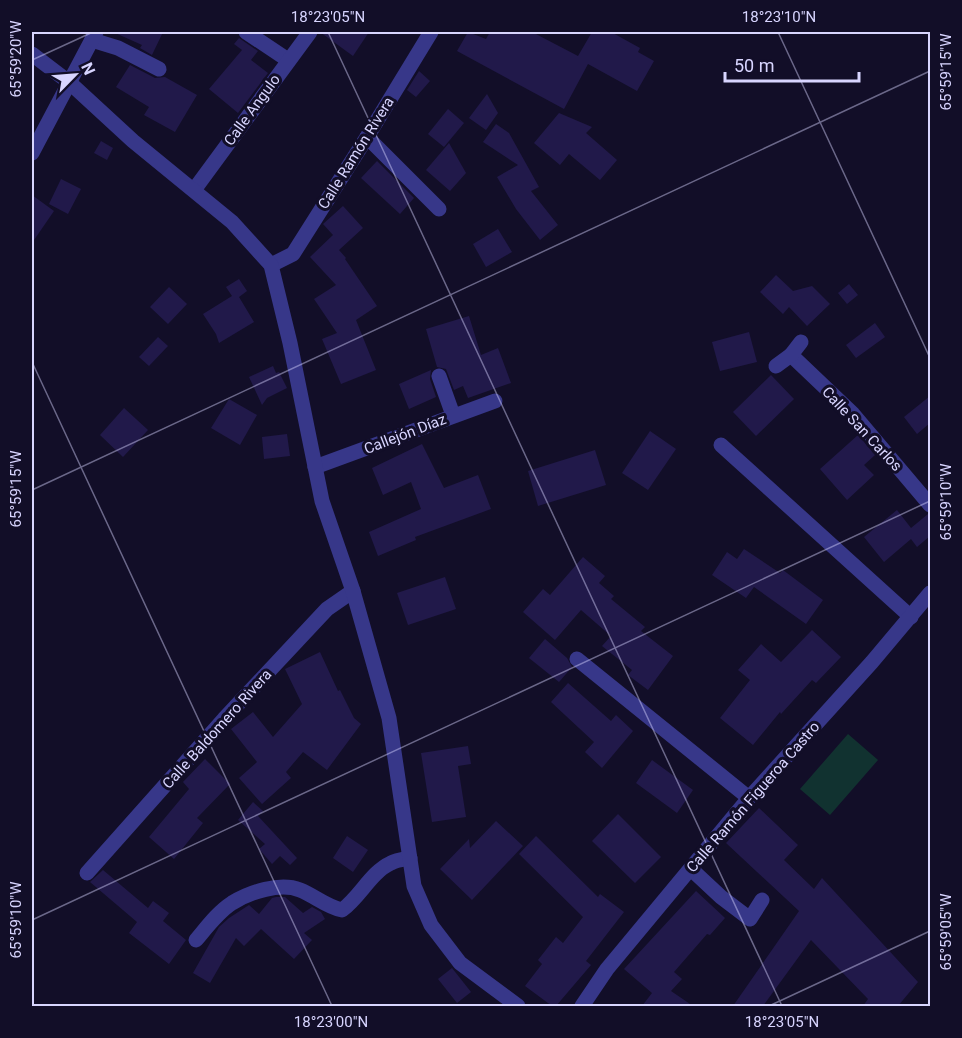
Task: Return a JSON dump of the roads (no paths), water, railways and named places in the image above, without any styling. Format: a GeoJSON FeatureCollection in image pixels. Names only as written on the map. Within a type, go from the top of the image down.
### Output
{"type":"FeatureCollection","features":[{"type":"Feature","properties":{"kind":"street"},"geometry":{"type":"LineString","coordinates":[[246,32],[288,60]]}},
{"type":"Feature","properties":{"kind":"street","name":"Calle Angulo"},"geometry":{"type":"LineString","coordinates":[[194,190],[310,32]]}},
{"type":"Feature","properties":{"kind":"street","name":"Calle Ramón Rivera"},"geometry":{"type":"LineString","coordinates":[[271,265],[293,254],[431,32]]}},
{"type":"Feature","properties":{"kind":"street"},"geometry":{"type":"LineString","coordinates":[[32,153],[94,36],[159,69]]}},
{"type":"Feature","properties":{"kind":"street"},"geometry":{"type":"LineString","coordinates":[[32,54],[70,83],[134,141],[232,222],[271,265],[290,343],[322,501],[353,591],[389,718],[414,886],[431,925],[460,963],[518,1006]]}},
{"type":"Feature","properties":{"kind":"street"},"geometry":{"type":"LineString","coordinates":[[367,137],[440,210]]}},
{"type":"Feature","properties":{"kind":"street"},"geometry":{"type":"LineString","coordinates":[[776,366],[791,355],[801,342]]}},
{"type":"Feature","properties":{"kind":"street","name":"Calle San Carlos"},"geometry":{"type":"LineString","coordinates":[[791,355],[853,414],[930,505]]}},
{"type":"Feature","properties":{"kind":"street"},"geometry":{"type":"LineString","coordinates":[[440,376],[453,415]]}},
{"type":"Feature","properties":{"kind":"street","name":"Callejón Díaz"},"geometry":{"type":"LineString","coordinates":[[315,467],[495,401]]}},
{"type":"Feature","properties":{"kind":"street"},"geometry":{"type":"LineString","coordinates":[[721,445],[911,617]]}},
{"type":"Feature","properties":{"kind":"street","name":"Calle Baldomero Rivera"},"geometry":{"type":"LineString","coordinates":[[87,873],[224,719],[327,609],[353,591]]}},
{"type":"Feature","properties":{"kind":"street","name":"Calle Ramón Figueroa Castro"},"geometry":{"type":"LineString","coordinates":[[582,1006],[608,969],[748,798],[930,593]]}},
{"type":"Feature","properties":{"kind":"street"},"geometry":{"type":"LineString","coordinates":[[577,658],[748,798]]}},
{"type":"Feature","properties":{"kind":"street"},"geometry":{"type":"LineString","coordinates":[[196,940],[214,918],[232,902],[277,887],[298,889],[319,899],[331,908],[342,910],[354,902],[379,871],[391,862],[410,858]]}},
{"type":"Feature","properties":{"kind":"street"},"geometry":{"type":"LineString","coordinates":[[691,869],[721,897],[750,919],[762,900]]}}]}
